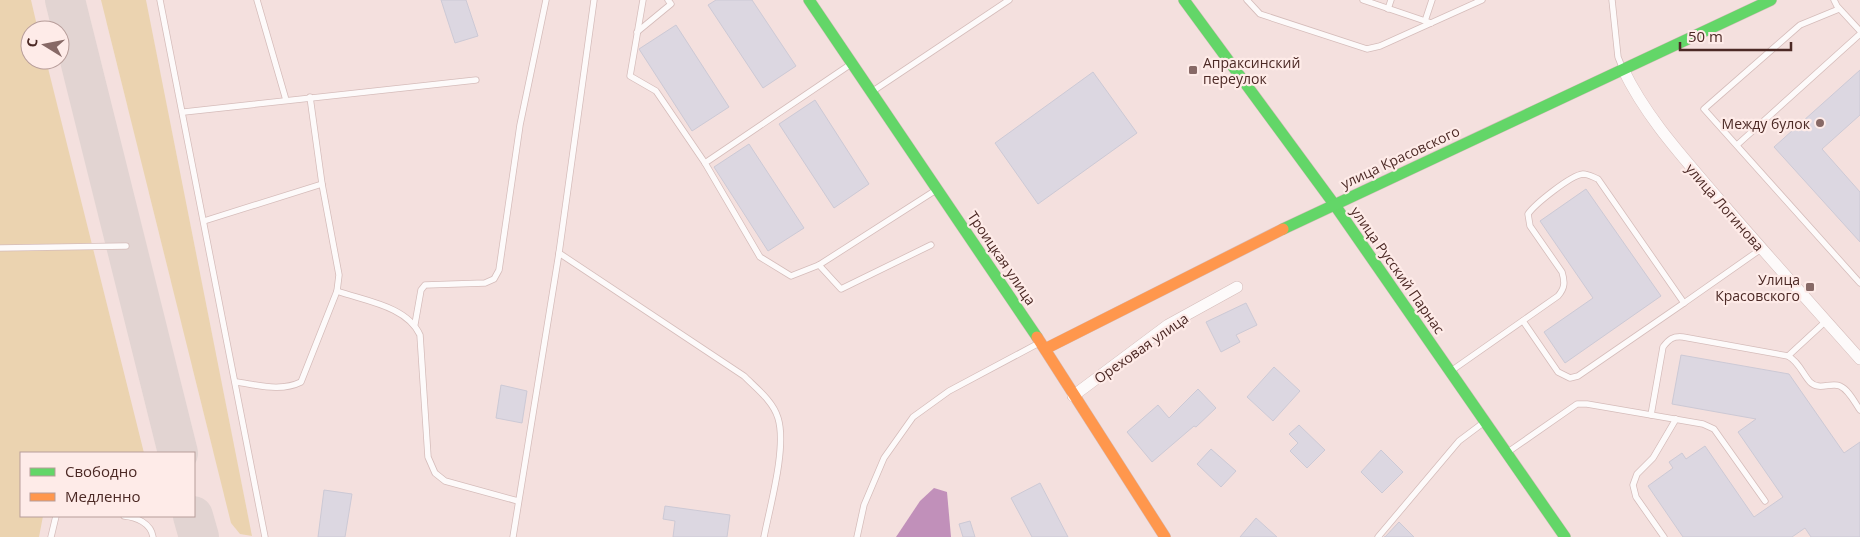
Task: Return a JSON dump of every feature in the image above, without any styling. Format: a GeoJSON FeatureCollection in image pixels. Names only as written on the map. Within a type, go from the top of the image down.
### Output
{"type":"FeatureCollection","features":[{"type":"Feature","properties":{"kind":"street","name":"Троицкая улица"},"geometry":{"type":"LineString","coordinates":[[809,0],[1043,345],[1073,396],[1165,537]]}},
{"type":"Feature","properties":{"kind":"street","name":"улица Русский Парнас"},"geometry":{"type":"LineString","coordinates":[[1184,0],[1334,204],[1565,537]]}},
{"type":"Feature","properties":{"kind":"street","name":"улица Красовского"},"geometry":{"type":"LineString","coordinates":[[1043,345],[1334,204],[1771,0]]}},
{"type":"Feature","properties":{"kind":"street","name":"улица Логинова"},"geometry":{"type":"LineString","coordinates":[[1623,69],[1634,92],[1667,139],[1761,249],[1860,359]]}},
{"type":"Feature","properties":{"kind":"street","name":"Ореховая улица"},"geometry":{"type":"LineString","coordinates":[[1073,396],[1168,325],[1237,287]]}},
{"type":"Feature","properties":{"kind":"lane"},"geometry":{"type":"LineString","coordinates":[[160,0],[184,112],[266,537]]}},
{"type":"Feature","properties":{"kind":"lane"},"geometry":{"type":"LineString","coordinates":[[257,0],[286,100]]}},
{"type":"Feature","properties":{"kind":"lane"},"geometry":{"type":"LineString","coordinates":[[415,324],[421,290],[426,285],[485,283],[494,279],[500,270],[520,125],[546,0]]}},
{"type":"Feature","properties":{"kind":"lane"},"geometry":{"type":"LineString","coordinates":[[513,537],[559,253],[594,0]]}},
{"type":"Feature","properties":{"kind":"lane"},"geometry":{"type":"LineString","coordinates":[[643,0],[630,76],[656,91],[705,163],[760,258],[791,276],[819,265],[938,189]]}},
{"type":"Feature","properties":{"kind":"lane"},"geometry":{"type":"LineString","coordinates":[[638,32],[671,4],[668,0]]}},
{"type":"Feature","properties":{"kind":"lane"},"geometry":{"type":"LineString","coordinates":[[871,92],[1009,0]]}},
{"type":"Feature","properties":{"kind":"lane"},"geometry":{"type":"LineString","coordinates":[[1246,0],[1260,14],[1362,49],[1375,48],[1428,22],[1482,0]]}},
{"type":"Feature","properties":{"kind":"lane"},"geometry":{"type":"LineString","coordinates":[[1363,0],[1428,22]]}},
{"type":"Feature","properties":{"kind":"lane"},"geometry":{"type":"LineString","coordinates":[[1388,9],[1391,0]]}},
{"type":"Feature","properties":{"kind":"lane"},"geometry":{"type":"LineString","coordinates":[[1428,22],[1432,0]]}},
{"type":"Feature","properties":{"kind":"lane"},"geometry":{"type":"LineString","coordinates":[[1612,0],[1618,57],[1623,69]]}},
{"type":"Feature","properties":{"kind":"lane"},"geometry":{"type":"LineString","coordinates":[[1737,145],[1860,32],[1834,0]]}},
{"type":"Feature","properties":{"kind":"lane"},"geometry":{"type":"LineString","coordinates":[[1840,9],[1800,25],[1704,109],[1860,283]]}},
{"type":"Feature","properties":{"kind":"lane"},"geometry":{"type":"LineString","coordinates":[[705,163],[852,64]]}},
{"type":"Feature","properties":{"kind":"lane"},"geometry":{"type":"LineString","coordinates":[[184,112],[476,80]]}},
{"type":"Feature","properties":{"kind":"lane"},"geometry":{"type":"LineString","coordinates":[[236,382],[280,388],[291,387],[301,382],[336,291],[339,275],[322,184],[310,97]]}},
{"type":"Feature","properties":{"kind":"lane"},"geometry":{"type":"LineString","coordinates":[[1450,372],[1558,296],[1564,285],[1562,272],[1530,226],[1528,214],[1534,206],[1576,176],[1582,174],[1598,179],[1684,303]]}},
{"type":"Feature","properties":{"kind":"lane"},"geometry":{"type":"LineString","coordinates":[[204,221],[322,184]]}},
{"type":"Feature","properties":{"kind":"lane"},"geometry":{"type":"LineString","coordinates":[[819,265],[841,289],[931,245]]}},
{"type":"Feature","properties":{"kind":"lane"},"geometry":{"type":"LineString","coordinates":[[0,248],[126,246]]}},
{"type":"Feature","properties":{"kind":"lane"},"geometry":{"type":"LineString","coordinates":[[1523,321],[1558,372],[1570,378],[1578,376],[1761,249]]}},
{"type":"Feature","properties":{"kind":"lane"},"geometry":{"type":"LineString","coordinates":[[559,253],[744,376],[762,393],[778,416],[782,439],[764,537]]}},
{"type":"Feature","properties":{"kind":"lane"},"geometry":{"type":"LineString","coordinates":[[336,291],[405,315],[415,324],[420,335],[428,457],[435,473],[445,481],[518,502]]}},
{"type":"Feature","properties":{"kind":"lane"},"geometry":{"type":"LineString","coordinates":[[1788,356],[1826,321]]}},
{"type":"Feature","properties":{"kind":"lane"},"geometry":{"type":"LineString","coordinates":[[1651,415],[1663,347],[1670,339],[1683,338],[1788,356],[1797,363],[1811,383],[1823,386],[1837,385],[1846,389],[1860,410]]}},
{"type":"Feature","properties":{"kind":"lane"},"geometry":{"type":"LineString","coordinates":[[857,537],[864,505],[884,458],[913,417],[949,391],[1043,345]]}},
{"type":"Feature","properties":{"kind":"lane"},"geometry":{"type":"LineString","coordinates":[[1506,453],[1577,404],[1676,419],[1702,424],[1717,433],[1765,501]]}},
{"type":"Feature","properties":{"kind":"lane"},"geometry":{"type":"LineString","coordinates":[[1664,537],[1636,497],[1633,485],[1637,474],[1653,458],[1676,419]]}},
{"type":"Feature","properties":{"kind":"lane"},"geometry":{"type":"LineString","coordinates":[[1378,537],[1459,442],[1484,422]]}},
{"type":"Feature","properties":{"kind":"lane"},"geometry":{"type":"LineString","coordinates":[[51,537],[56,517]]}},
{"type":"Feature","properties":{"kind":"lane"},"geometry":{"type":"LineString","coordinates":[[134,517],[152,531],[153,537]]}},
{"type":"Feature","properties":{"kind":"shaded area"},"geometry":{"type":"Polygon","coordinates":[[[0,0],[31,0],[36,20],[20,20],[20,70],[48,70],[144,452],[20,452],[20,517],[43,517],[39,537],[0,537],[0,0]]]}},
{"type":"Feature","properties":{"kind":"shaded area"},"geometry":{"type":"Polygon","coordinates":[[[101,0],[146,0],[252,536],[240,534],[231,523],[101,0]]]}},
{"type":"Feature","properties":{"kind":"shaded area"},"geometry":{"type":"Polygon","coordinates":[[[934,488],[947,492],[951,537],[896,537],[920,501],[934,488]]]}},
{"type":"Feature","properties":{"kind":"building"},"geometry":{"type":"Polygon","coordinates":[[[441,0],[466,0],[478,36],[455,43],[441,0]]]}},
{"type":"Feature","properties":{"kind":"building"},"geometry":{"type":"Polygon","coordinates":[[[716,0],[752,0],[796,66],[763,88],[708,5],[716,0]]]}},
{"type":"Feature","properties":{"kind":"building"},"geometry":{"type":"Polygon","coordinates":[[[676,25],[729,107],[692,131],[639,49],[676,25]]]}},
{"type":"Feature","properties":{"kind":"building"},"geometry":{"type":"Polygon","coordinates":[[[1860,70],[1860,115],[1822,149],[1860,192],[1860,242],[1774,147],[1860,70]]]}},
{"type":"Feature","properties":{"kind":"building"},"geometry":{"type":"Polygon","coordinates":[[[1093,72],[1137,133],[1038,204],[995,143],[1093,72]]]}},
{"type":"Feature","properties":{"kind":"building"},"geometry":{"type":"Polygon","coordinates":[[[815,100],[869,184],[834,208],[779,124],[815,100]]]}},
{"type":"Feature","properties":{"kind":"building"},"geometry":{"type":"Polygon","coordinates":[[[749,144],[804,228],[768,251],[714,167],[749,144]]]}},
{"type":"Feature","properties":{"kind":"building"},"geometry":{"type":"Polygon","coordinates":[[[1586,189],[1661,296],[1565,363],[1544,332],[1593,298],[1540,221],[1586,189]]]}},
{"type":"Feature","properties":{"kind":"building"},"geometry":{"type":"Polygon","coordinates":[[[1246,303],[1257,325],[1236,335],[1240,342],[1221,352],[1206,322],[1246,303]]]}},
{"type":"Feature","properties":{"kind":"building"},"geometry":{"type":"Polygon","coordinates":[[[1681,355],[1789,374],[1844,453],[1860,442],[1860,537],[1811,537],[1805,528],[1792,537],[1683,537],[1648,486],[1673,468],[1669,462],[1682,453],[1686,459],[1705,446],[1754,517],[1783,497],[1738,432],[1756,419],[1672,404],[1681,355]]]}},
{"type":"Feature","properties":{"kind":"building"},"geometry":{"type":"Polygon","coordinates":[[[1274,367],[1300,391],[1273,421],[1247,397],[1274,367]]]}},
{"type":"Feature","properties":{"kind":"building"},"geometry":{"type":"Polygon","coordinates":[[[501,385],[527,391],[522,423],[496,418],[501,385]]]}},
{"type":"Feature","properties":{"kind":"building"},"geometry":{"type":"Polygon","coordinates":[[[1198,389],[1216,408],[1196,427],[1194,426],[1152,462],[1127,432],[1158,405],[1169,418],[1198,389]]]}},
{"type":"Feature","properties":{"kind":"building"},"geometry":{"type":"Polygon","coordinates":[[[1299,425],[1325,450],[1307,468],[1290,451],[1298,443],[1289,434],[1299,425]]]}},
{"type":"Feature","properties":{"kind":"building"},"geometry":{"type":"Polygon","coordinates":[[[1211,449],[1236,471],[1221,487],[1197,464],[1211,449]]]}},
{"type":"Feature","properties":{"kind":"building"},"geometry":{"type":"Polygon","coordinates":[[[1381,450],[1403,472],[1382,493],[1361,472],[1381,450]]]}},
{"type":"Feature","properties":{"kind":"building"},"geometry":{"type":"Polygon","coordinates":[[[1040,483],[1068,537],[1032,537],[1011,498],[1040,483]]]}},
{"type":"Feature","properties":{"kind":"building"},"geometry":{"type":"Polygon","coordinates":[[[324,490],[352,494],[345,537],[318,537],[324,490]]]}},
{"type":"Feature","properties":{"kind":"building"},"geometry":{"type":"Polygon","coordinates":[[[665,506],[730,515],[727,537],[673,537],[675,521],[663,519],[665,506]]]}},
{"type":"Feature","properties":{"kind":"building"},"geometry":{"type":"Polygon","coordinates":[[[1256,518],[1277,537],[1240,537],[1256,518]]]}},
{"type":"Feature","properties":{"kind":"building"},"geometry":{"type":"Polygon","coordinates":[[[970,521],[975,537],[963,537],[959,524],[970,521]]]}},
{"type":"Feature","properties":{"kind":"building"},"geometry":{"type":"Polygon","coordinates":[[[1399,522],[1414,537],[1385,537],[1399,522]]]}},
{"type":"Feature","properties":{"kind":"taxiway"},"geometry":{"type":"LineString","coordinates":[[65,0],[178,452]]}},
{"type":"Feature","properties":{"kind":"taxiway"},"geometry":{"type":"LineString","coordinates":[[193,517],[199,537]]}},
{"type":"Feature","properties":{"kind":"traffic: fast"},"geometry":{"type":"LineString","coordinates":[[809,0],[1037,337]]}},
{"type":"Feature","properties":{"kind":"traffic: fast"},"geometry":{"type":"LineString","coordinates":[[1184,0],[1334,204],[1565,537]]}},
{"type":"Feature","properties":{"kind":"traffic: fast"},"geometry":{"type":"LineString","coordinates":[[1283,229],[1771,0]]}},
{"type":"Feature","properties":{"kind":"traffic: slow"},"geometry":{"type":"LineString","coordinates":[[1045,349],[1283,229]]}},
{"type":"Feature","properties":{"kind":"traffic: slow"},"geometry":{"type":"LineString","coordinates":[[1037,337],[1165,537]]}},
{"type":"Feature","properties":{"kind":"place","name":"Апраксинский переулок"},"geometry":{"type":"Point","coordinates":[1193,70]}},
{"type":"Feature","properties":{"kind":"place","name":"Между булок"},"geometry":{"type":"Point","coordinates":[1820,123]}},
{"type":"Feature","properties":{"kind":"place","name":"Улица Красовского"},"geometry":{"type":"Point","coordinates":[1810,287]}}]}
